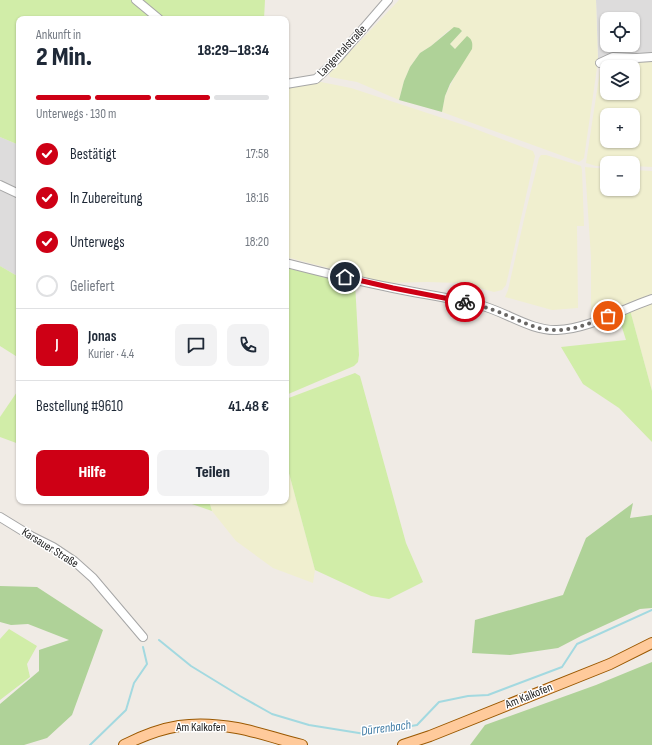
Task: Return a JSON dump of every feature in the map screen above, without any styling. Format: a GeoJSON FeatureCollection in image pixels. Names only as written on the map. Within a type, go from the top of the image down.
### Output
{"type":"FeatureCollection","features":[{"type":"Feature","properties":{"kind":"main road","name":"Am Kalkofen"},"geometry":{"type":"LineString","coordinates":[[403,745],[435,734],[610,664],[652,643]]}},
{"type":"Feature","properties":{"kind":"main road","name":"Am Kalkofen"},"geometry":{"type":"LineString","coordinates":[[124,745],[150,733],[169,727],[190,725],[237,728],[302,745]]}},
{"type":"Feature","properties":{"kind":"street"},"geometry":{"type":"LineString","coordinates":[[136,0],[155,16]]}},
{"type":"Feature","properties":{"kind":"street","name":"Langentalstraße"},"geometry":{"type":"LineString","coordinates":[[289,84],[316,79],[337,59],[388,0]]}},
{"type":"Feature","properties":{"kind":"street"},"geometry":{"type":"LineString","coordinates":[[606,60],[613,57],[652,57]]}},
{"type":"Feature","properties":{"kind":"street"},"geometry":{"type":"LineString","coordinates":[[0,185],[16,193]]}},
{"type":"Feature","properties":{"kind":"street"},"geometry":{"type":"LineString","coordinates":[[289,264],[393,288],[481,305],[546,330],[573,328],[593,322],[652,299]]}},
{"type":"Feature","properties":{"kind":"street","name":"Karsauer Straße"},"geometry":{"type":"LineString","coordinates":[[0,517],[53,547],[74,561],[93,578],[143,637]]}},
{"type":"Feature","properties":{"kind":"shaded area"},"geometry":{"type":"Polygon","coordinates":[[[596,0],[652,0],[652,58],[598,61],[596,0]]]}},
{"type":"Feature","properties":{"kind":"shaded area"},"geometry":{"type":"Polygon","coordinates":[[[0,137],[16,144],[16,275],[0,266],[0,137]]]}},
{"type":"Feature","properties":{"kind":"green space"},"geometry":{"type":"Polygon","coordinates":[[[0,0],[132,0],[153,16],[16,16],[16,144],[0,137],[0,0]]]}},
{"type":"Feature","properties":{"kind":"green space"},"geometry":{"type":"Polygon","coordinates":[[[139,0],[265,0],[264,16],[159,16],[139,0]]]}},
{"type":"Feature","properties":{"kind":"green space"},"geometry":{"type":"Polygon","coordinates":[[[399,0],[596,0],[598,61],[584,158],[579,162],[442,112],[445,96],[456,74],[455,49],[450,44],[462,31],[449,30],[431,46],[420,53],[410,67],[404,81],[399,100],[357,82],[330,77],[329,74],[399,0]]]}},
{"type":"Feature","properties":{"kind":"green space"},"geometry":{"type":"Polygon","coordinates":[[[454,27],[459,28],[462,31],[450,44],[455,49],[467,36],[472,41],[472,49],[450,84],[445,96],[442,112],[399,100],[404,81],[410,67],[420,53],[454,27]]]}},
{"type":"Feature","properties":{"kind":"green space"},"geometry":{"type":"Polygon","coordinates":[[[652,58],[652,167],[640,166],[640,156],[600,156],[600,166],[586,163],[600,71],[600,100],[640,100],[640,60],[613,60],[652,58]]]}},
{"type":"Feature","properties":{"kind":"green space"},"geometry":{"type":"Polygon","coordinates":[[[316,81],[351,88],[470,127],[533,151],[535,156],[506,285],[502,290],[494,292],[460,283],[386,283],[289,258],[289,86],[316,81]]]}},
{"type":"Feature","properties":{"kind":"green space"},"geometry":{"type":"Polygon","coordinates":[[[541,155],[546,155],[581,166],[582,170],[584,226],[577,226],[578,308],[552,310],[505,297],[508,290],[539,158],[541,155]]]}},
{"type":"Feature","properties":{"kind":"green space"},"geometry":{"type":"Polygon","coordinates":[[[585,167],[600,168],[600,196],[640,196],[640,170],[652,171],[652,294],[593,316],[591,310],[591,257],[585,167]]]}},
{"type":"Feature","properties":{"kind":"green space"},"geometry":{"type":"Polygon","coordinates":[[[0,266],[16,275],[16,356],[0,346],[0,266]]]}},
{"type":"Feature","properties":{"kind":"green space"},"geometry":{"type":"Polygon","coordinates":[[[289,269],[355,283],[359,355],[358,362],[354,366],[289,394],[289,269]]]}},
{"type":"Feature","properties":{"kind":"green space"},"geometry":{"type":"Polygon","coordinates":[[[652,301],[652,391],[630,310],[652,301]]]}},
{"type":"Feature","properties":{"kind":"green space"},"geometry":{"type":"Polygon","coordinates":[[[630,310],[652,391],[652,442],[619,408],[583,384],[561,347],[626,340],[618,315],[630,310]]]}},
{"type":"Feature","properties":{"kind":"green space"},"geometry":{"type":"Polygon","coordinates":[[[355,373],[360,376],[406,543],[423,582],[389,599],[371,596],[315,570],[289,473],[289,398],[355,373]]]}},
{"type":"Feature","properties":{"kind":"green space"},"geometry":{"type":"Polygon","coordinates":[[[16,393],[16,443],[0,437],[0,417],[16,393]]]}},
{"type":"Feature","properties":{"kind":"green space"},"geometry":{"type":"Polygon","coordinates":[[[289,473],[315,570],[313,583],[273,568],[236,541],[212,511],[210,504],[289,504],[289,473]]]}},
{"type":"Feature","properties":{"kind":"green space"},"geometry":{"type":"Polygon","coordinates":[[[633,503],[630,518],[652,515],[652,608],[640,609],[558,648],[510,655],[472,653],[475,620],[563,595],[586,538],[633,503]]]}},
{"type":"Feature","properties":{"kind":"green space"},"geometry":{"type":"Polygon","coordinates":[[[192,504],[210,504],[212,511],[192,504]]]}},
{"type":"Feature","properties":{"kind":"green space"},"geometry":{"type":"Polygon","coordinates":[[[0,586],[37,587],[103,630],[72,715],[47,738],[24,745],[0,745],[0,704],[39,671],[39,650],[69,640],[28,624],[11,625],[0,622],[0,586]]]}},
{"type":"Feature","properties":{"kind":"green space"},"geometry":{"type":"Polygon","coordinates":[[[9,629],[37,646],[27,664],[30,677],[0,700],[0,639],[9,629]]]}},
{"type":"Feature","properties":{"kind":"green space"},"geometry":{"type":"Polygon","coordinates":[[[652,662],[652,745],[470,745],[485,725],[596,685],[652,662]]]}},
{"type":"Feature","properties":{"kind":"waterway","name":"Dürrenbach"},"geometry":{"type":"LineString","coordinates":[[159,640],[191,666],[272,714],[309,725],[365,734],[417,725],[439,702],[468,696],[488,695],[562,667],[577,644],[652,610]]}},
{"type":"Feature","properties":{"kind":"waterway","name":"Dürrenbach"},"geometry":{"type":"LineString","coordinates":[[90,745],[126,710],[134,683],[147,664],[143,647]]}},
{"type":"Feature","properties":{"kind":"way so far"},"geometry":{"type":"LineString","coordinates":[[465,302],[481,305],[546,330],[573,328],[608,316]]}},
{"type":"Feature","properties":{"kind":"route"},"geometry":{"type":"LineString","coordinates":[[345,277],[465,302]]}}]}
